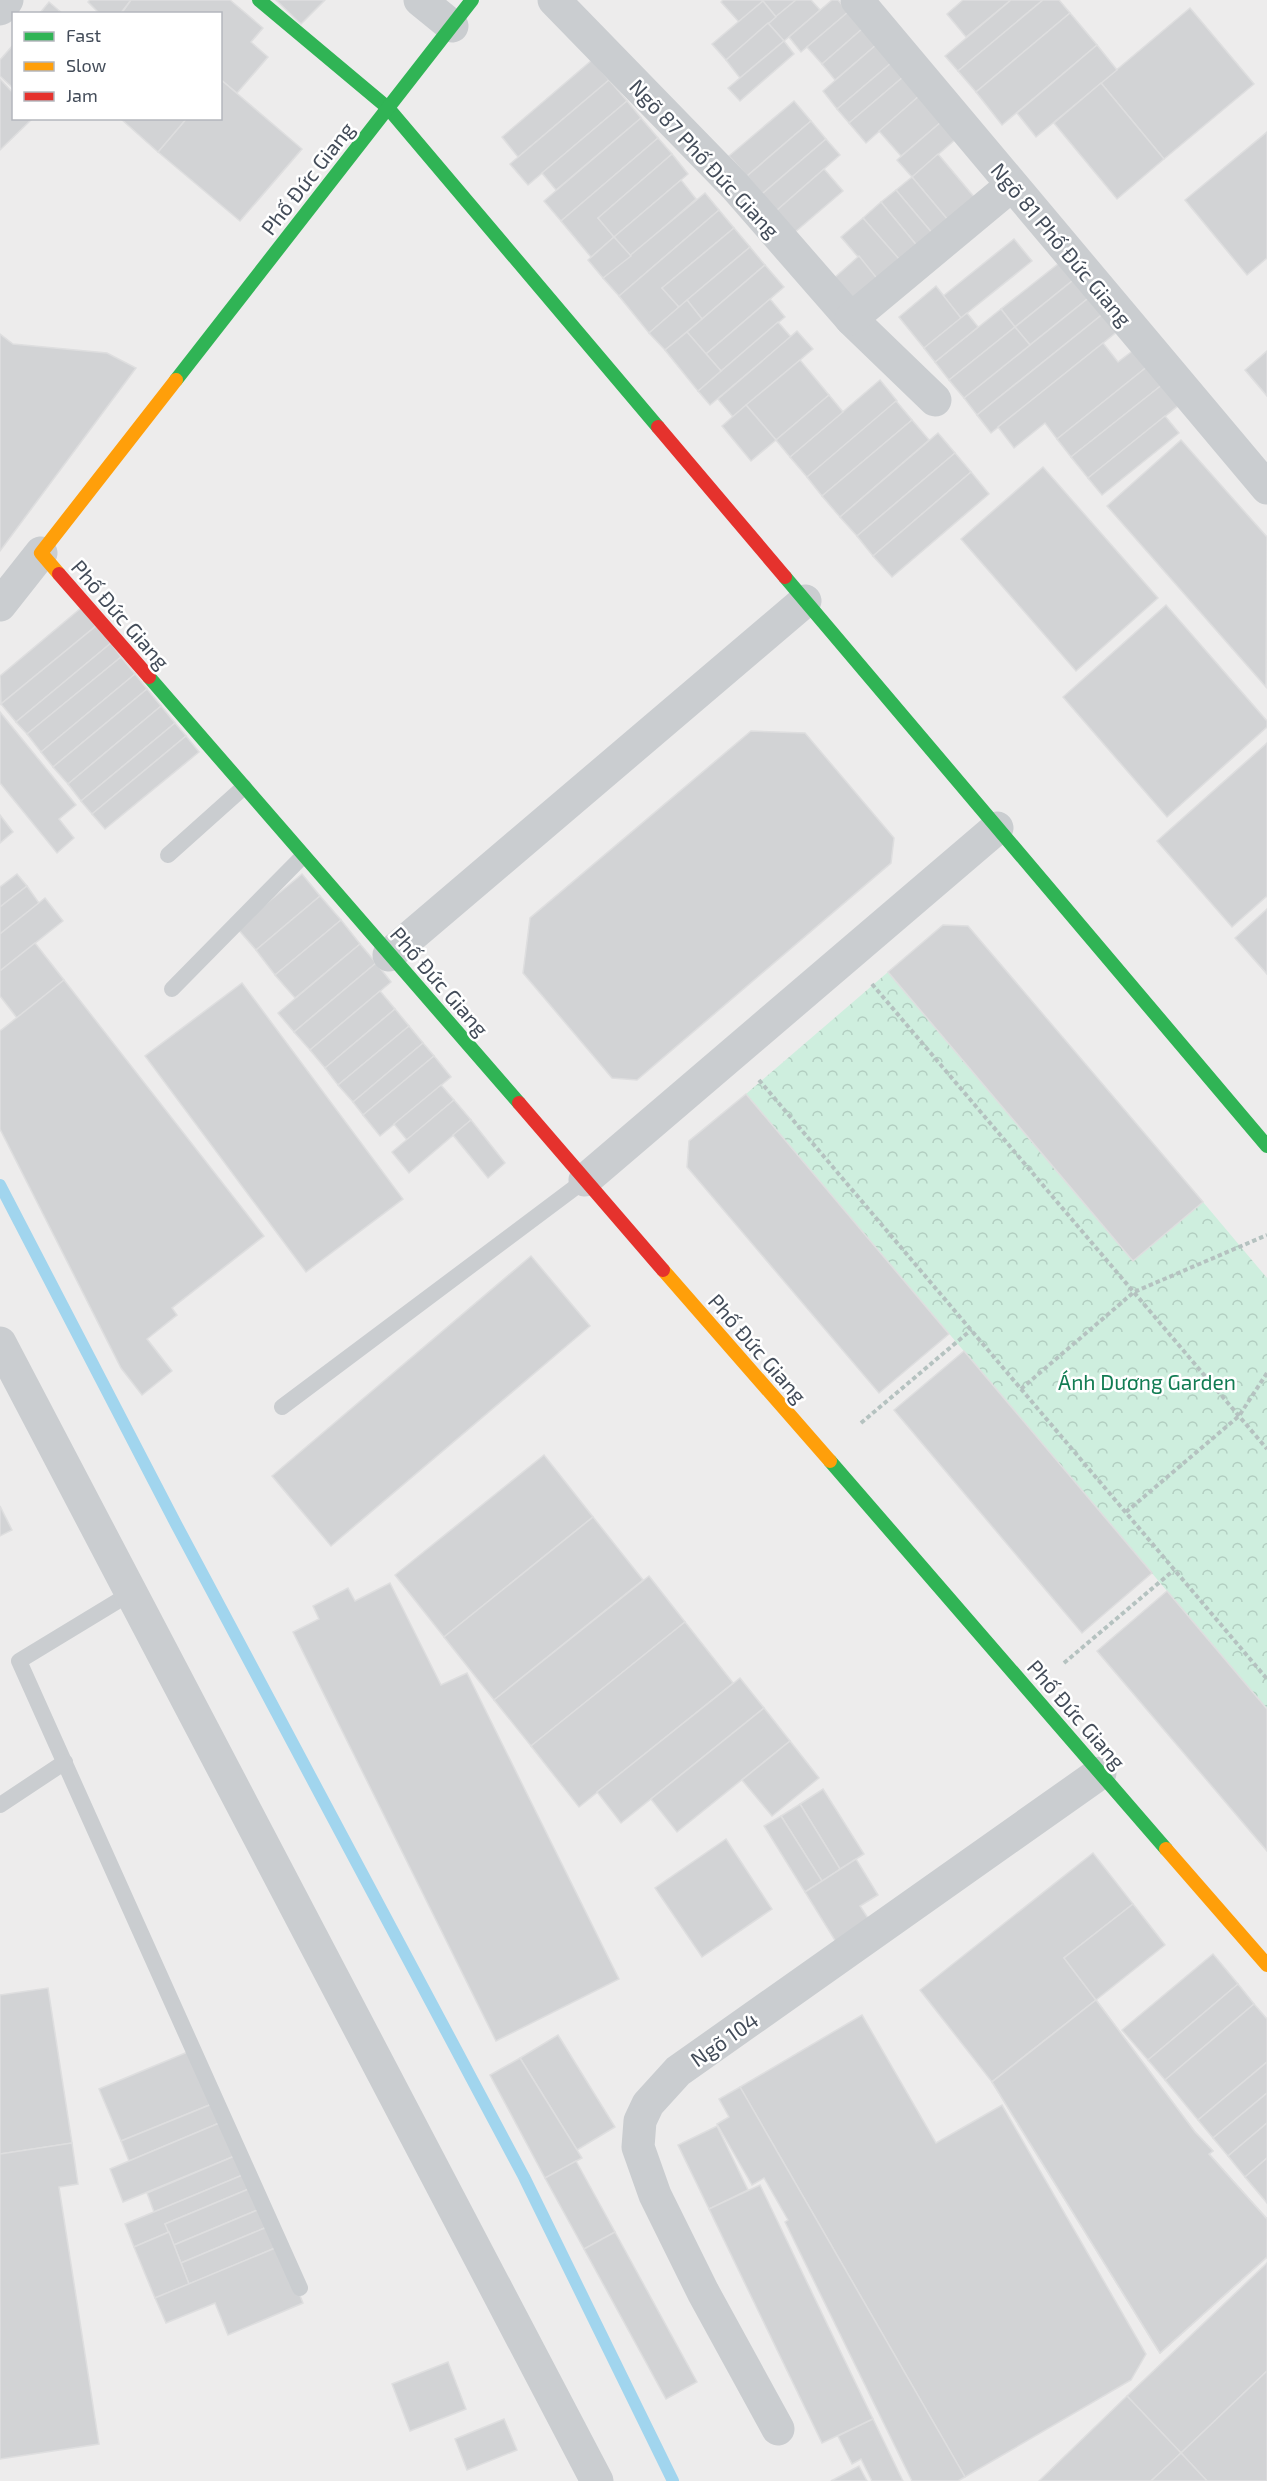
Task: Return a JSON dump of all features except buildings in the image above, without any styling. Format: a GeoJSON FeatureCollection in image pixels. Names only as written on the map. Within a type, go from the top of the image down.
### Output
{"type":"FeatureCollection","features":[{"type":"Feature","properties":{"kind":"street"},"geometry":{"type":"LineString","coordinates":[[0,9],[7,0]]}},
{"type":"Feature","properties":{"kind":"street"},"geometry":{"type":"LineString","coordinates":[[259,0],[388,108],[1267,1146]]}},
{"type":"Feature","properties":{"kind":"street"},"geometry":{"type":"LineString","coordinates":[[420,0],[452,26]]}},
{"type":"Feature","properties":{"kind":"street","name":"Phố Đức Giang"},"geometry":{"type":"LineString","coordinates":[[472,0],[41,553],[1267,1965]]}},
{"type":"Feature","properties":{"kind":"street","name":"Ngõ 87 Phố Đức Giang"},"geometry":{"type":"LineString","coordinates":[[554,0],[735,186],[851,319],[936,400]]}},
{"type":"Feature","properties":{"kind":"street","name":"Ngõ 81 Phố Đức Giang"},"geometry":{"type":"LineString","coordinates":[[857,0],[1267,488]]}},
{"type":"Feature","properties":{"kind":"street"},"geometry":{"type":"LineString","coordinates":[[851,319],[1012,185]]}},
{"type":"Feature","properties":{"kind":"street"},"geometry":{"type":"LineString","coordinates":[[0,605],[41,553]]}},
{"type":"Feature","properties":{"kind":"street"},"geometry":{"type":"LineString","coordinates":[[389,955],[805,601]]}},
{"type":"Feature","properties":{"kind":"street"},"geometry":{"type":"LineString","coordinates":[[585,1180],[997,828]]}},
{"type":"Feature","properties":{"kind":"street"},"geometry":{"type":"LineString","coordinates":[[0,1343],[597,2481]]}},
{"type":"Feature","properties":{"kind":"street","name":"Ngõ 104"},"geometry":{"type":"LineString","coordinates":[[778,2429],[703,2292],[655,2195],[638,2147],[640,2121],[648,2104],[678,2071],[1100,1773]]}},
{"type":"Feature","properties":{"kind":"lane"},"geometry":{"type":"LineString","coordinates":[[168,855],[244,787]]}},
{"type":"Feature","properties":{"kind":"lane"},"geometry":{"type":"LineString","coordinates":[[172,989],[303,856]]}},
{"type":"Feature","properties":{"kind":"lane"},"geometry":{"type":"LineString","coordinates":[[282,1407],[585,1180]]}},
{"type":"Feature","properties":{"kind":"lane"},"geometry":{"type":"LineString","coordinates":[[131,1593],[19,1661],[300,2288]]}},
{"type":"Feature","properties":{"kind":"lane"},"geometry":{"type":"LineString","coordinates":[[0,1805],[65,1762]]}},
{"type":"Feature","properties":{"kind":"path"},"geometry":{"type":"LineString","coordinates":[[872,983],[1267,1449]]}},
{"type":"Feature","properties":{"kind":"path"},"geometry":{"type":"LineString","coordinates":[[759,1079],[1267,1679]]}},
{"type":"Feature","properties":{"kind":"path"},"geometry":{"type":"LineString","coordinates":[[1021,1389],[1134,1292],[1267,1235]]}},
{"type":"Feature","properties":{"kind":"path"},"geometry":{"type":"LineString","coordinates":[[861,1423],[971,1330]]}},
{"type":"Feature","properties":{"kind":"path"},"geometry":{"type":"LineString","coordinates":[[1126,1512],[1239,1416],[1267,1373]]}},
{"type":"Feature","properties":{"kind":"path"},"geometry":{"type":"LineString","coordinates":[[1064,1663],[1174,1570]]}},
{"type":"Feature","properties":{"kind":"green space","name":"Ánh Dương Garden"},"geometry":{"type":"Polygon","coordinates":[[[888,972],[1133,1261],[1203,1202],[1267,1278],[1267,1709],[746,1094],[888,972]]]}},
{"type":"Feature","properties":{"kind":"waterway"},"geometry":{"type":"LineString","coordinates":[[0,1185],[176,1524],[524,2177],[673,2481]]}},
{"type":"Feature","properties":{"kind":"traffic: fast"},"geometry":{"type":"LineString","coordinates":[[259,0],[388,108],[658,427]]}},
{"type":"Feature","properties":{"kind":"traffic: fast"},"geometry":{"type":"LineString","coordinates":[[176,380],[472,0]]}},
{"type":"Feature","properties":{"kind":"traffic: fast"},"geometry":{"type":"LineString","coordinates":[[785,577],[1267,1146]]}},
{"type":"Feature","properties":{"kind":"traffic: fast"},"geometry":{"type":"LineString","coordinates":[[149,677],[519,1103]]}},
{"type":"Feature","properties":{"kind":"traffic: fast"},"geometry":{"type":"LineString","coordinates":[[830,1461],[1166,1849]]}},
{"type":"Feature","properties":{"kind":"traffic: slow"},"geometry":{"type":"LineString","coordinates":[[59,574],[41,553],[176,380]]}},
{"type":"Feature","properties":{"kind":"traffic: slow"},"geometry":{"type":"LineString","coordinates":[[663,1270],[830,1461]]}},
{"type":"Feature","properties":{"kind":"traffic: slow"},"geometry":{"type":"LineString","coordinates":[[1166,1849],[1267,1965]]}},
{"type":"Feature","properties":{"kind":"traffic: jam"},"geometry":{"type":"LineString","coordinates":[[658,427],[785,577]]}},
{"type":"Feature","properties":{"kind":"traffic: jam"},"geometry":{"type":"LineString","coordinates":[[59,574],[149,677]]}},
{"type":"Feature","properties":{"kind":"traffic: jam"},"geometry":{"type":"LineString","coordinates":[[519,1103],[663,1270]]}}]}
